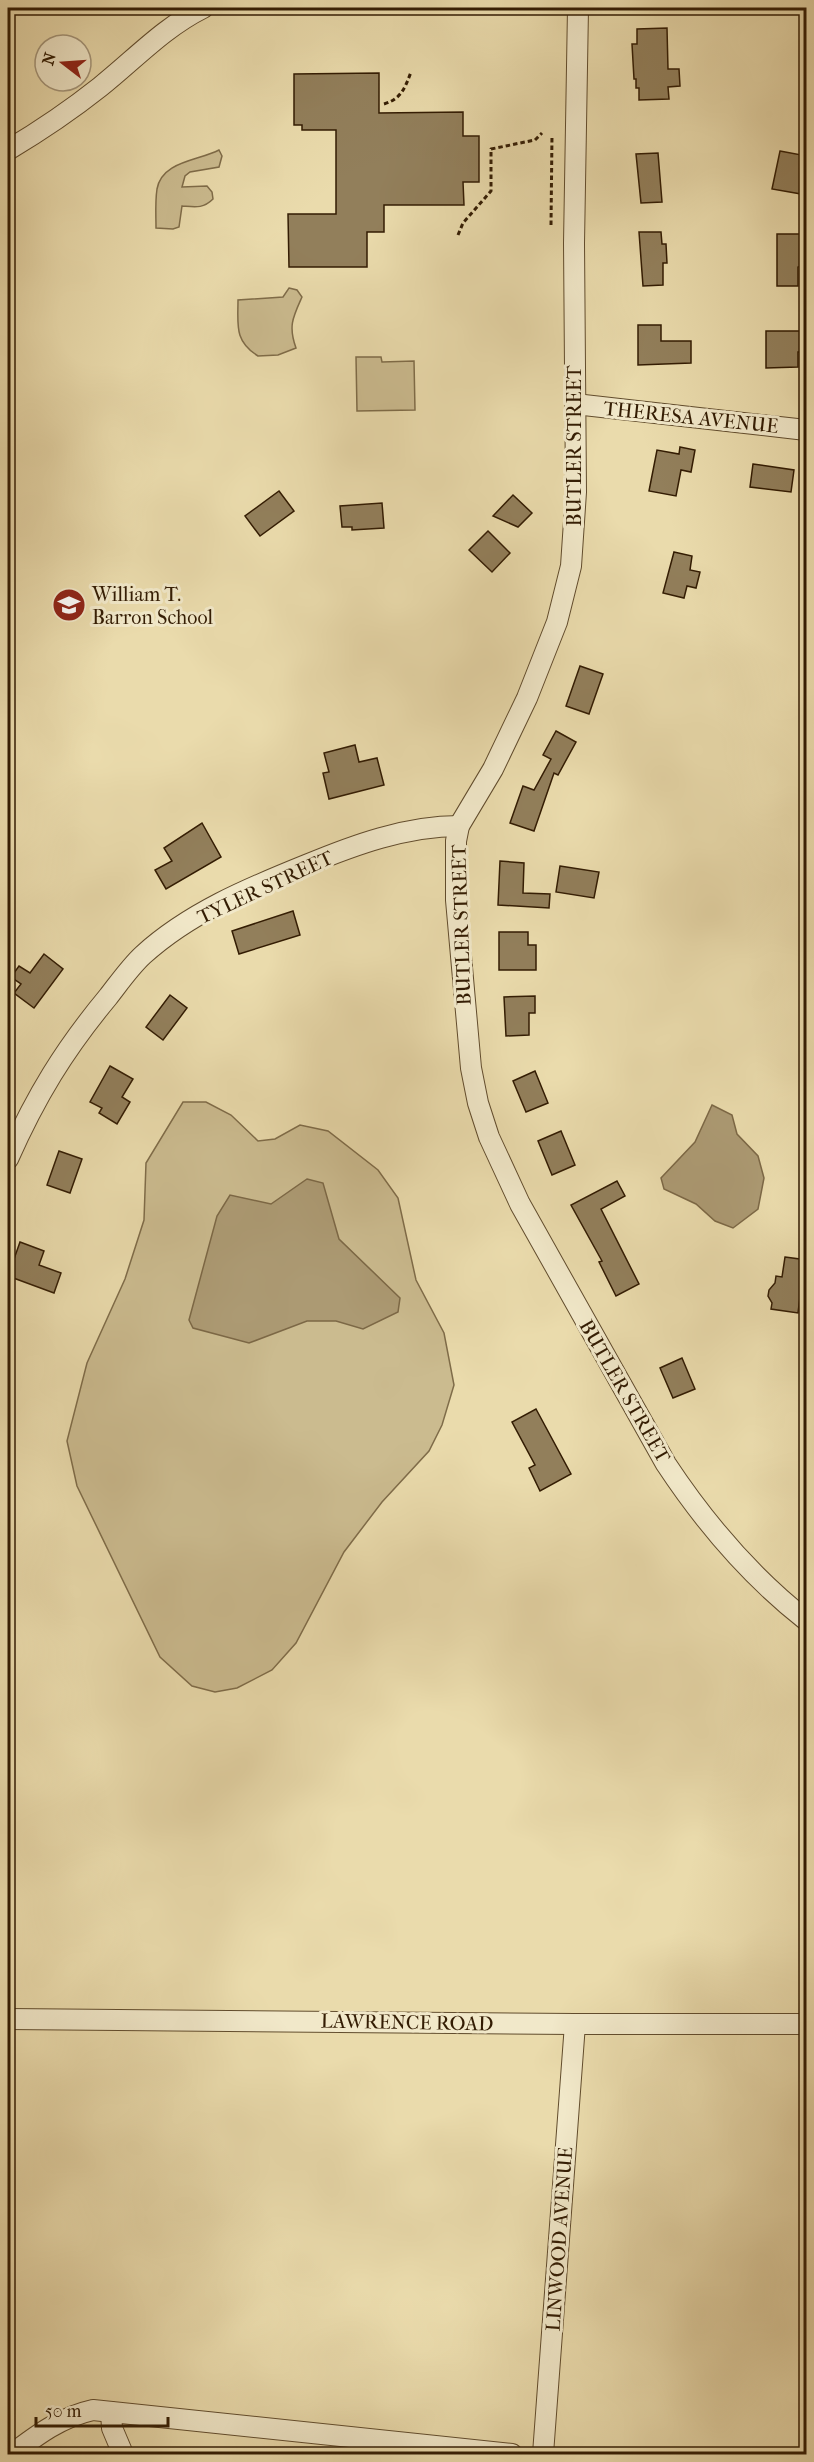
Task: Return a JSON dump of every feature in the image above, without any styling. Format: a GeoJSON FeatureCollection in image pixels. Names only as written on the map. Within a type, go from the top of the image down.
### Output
{"type":"FeatureCollection","features":[{"type":"Feature","properties":{"kind":"street"},"geometry":{"type":"LineString","coordinates":[[8,150],[72,108],[172,25],[202,8]]}},
{"type":"Feature","properties":{"kind":"street","name":"BUTLER STREET"},"geometry":{"type":"LineString","coordinates":[[578,8],[578,146],[574,243],[574,532],[565,595],[544,656],[509,738],[459,826],[456,841],[456,900],[471,1068],[478,1103],[501,1166],[646,1428],[689,1499],[742,1562],[807,1620]]}},
{"type":"Feature","properties":{"kind":"street","name":"THERESA AVENUE"},"geometry":{"type":"LineString","coordinates":[[575,404],[807,430]]}},
{"type":"Feature","properties":{"kind":"street","name":"TYLER STREET"},"geometry":{"type":"LineString","coordinates":[[8,1159],[28,1116],[62,1055],[142,956],[173,933],[207,910],[241,893],[349,848],[421,828],[459,826]]}},
{"type":"Feature","properties":{"kind":"street","name":"LAWRENCE ROAD"},"geometry":{"type":"LineString","coordinates":[[8,2019],[807,2024]]}},
{"type":"Feature","properties":{"kind":"street","name":"LINWOOD AVENUE"},"geometry":{"type":"LineString","coordinates":[[543,2454],[575,2024]]}},
{"type":"Feature","properties":{"kind":"street"},"geometry":{"type":"LineString","coordinates":[[12,2454],[50,2426],[68,2416],[93,2410],[512,2454]]}},
{"type":"Feature","properties":{"kind":"street"},"geometry":{"type":"LineString","coordinates":[[111,2412],[112,2428],[123,2454]]}},
{"type":"Feature","properties":{"kind":"path"},"geometry":{"type":"LineString","coordinates":[[384,104],[398,98],[411,72]]}},
{"type":"Feature","properties":{"kind":"path"},"geometry":{"type":"LineString","coordinates":[[458,235],[463,223],[491,191],[491,148],[535,140],[542,133]]}},
{"type":"Feature","properties":{"kind":"path"},"geometry":{"type":"LineString","coordinates":[[551,225],[552,135]]}},
{"type":"Feature","properties":{"kind":"shaded area"},"geometry":{"type":"Polygon","coordinates":[[[219,150],[222,156],[219,167],[190,172],[185,176],[182,187],[207,186],[212,192],[213,199],[202,206],[182,206],[179,227],[156,228],[157,189],[160,180],[173,167],[219,150]]]}},
{"type":"Feature","properties":{"kind":"shaded area"},"geometry":{"type":"Polygon","coordinates":[[[289,288],[297,290],[302,297],[292,327],[296,348],[278,355],[258,356],[241,338],[238,325],[238,300],[283,297],[289,288]]]}},
{"type":"Feature","properties":{"kind":"shaded area"},"geometry":{"type":"Polygon","coordinates":[[[356,357],[381,357],[382,362],[414,361],[415,410],[357,411],[356,357]]]}},
{"type":"Feature","properties":{"kind":"shaded area"},"geometry":{"type":"Polygon","coordinates":[[[183,1102],[206,1102],[231,1115],[258,1141],[275,1139],[300,1125],[328,1131],[378,1170],[398,1198],[416,1280],[444,1333],[454,1385],[442,1425],[429,1451],[382,1502],[344,1552],[296,1643],[272,1670],[237,1688],[215,1692],[192,1686],[160,1657],[77,1486],[67,1441],[87,1363],[125,1279],[144,1220],[146,1163],[183,1102]]]}},
{"type":"Feature","properties":{"kind":"shaded area"},"geometry":{"type":"Polygon","coordinates":[[[712,1105],[732,1115],[737,1134],[758,1156],[764,1178],[758,1209],[733,1228],[715,1221],[696,1204],[664,1189],[661,1178],[695,1142],[712,1105]]]}},
{"type":"Feature","properties":{"kind":"shaded area"},"geometry":{"type":"Polygon","coordinates":[[[307,1179],[323,1183],[339,1239],[400,1298],[398,1312],[363,1329],[336,1321],[307,1321],[249,1343],[193,1328],[189,1320],[217,1216],[230,1195],[271,1204],[307,1179]]]}},
{"type":"Feature","properties":{"kind":"building"},"geometry":{"type":"Polygon","coordinates":[[[667,28],[668,69],[679,69],[680,86],[668,87],[669,99],[639,100],[639,88],[636,88],[636,79],[634,79],[632,44],[637,44],[637,29],[667,28]]]}},
{"type":"Feature","properties":{"kind":"building"},"geometry":{"type":"Polygon","coordinates":[[[379,73],[379,113],[463,112],[463,136],[479,136],[479,182],[463,182],[464,205],[384,205],[384,232],[367,232],[367,267],[289,267],[288,214],[336,214],[336,130],[302,130],[302,125],[294,125],[294,74],[379,73]]]}},
{"type":"Feature","properties":{"kind":"building"},"geometry":{"type":"Polygon","coordinates":[[[780,151],[807,156],[807,195],[772,189],[780,151]]]}},
{"type":"Feature","properties":{"kind":"building"},"geometry":{"type":"Polygon","coordinates":[[[658,153],[662,202],[641,203],[636,154],[658,153]]]}},
{"type":"Feature","properties":{"kind":"building"},"geometry":{"type":"Polygon","coordinates":[[[639,232],[661,232],[662,244],[666,244],[667,263],[663,263],[663,285],[643,286],[639,232]]]}},
{"type":"Feature","properties":{"kind":"building"},"geometry":{"type":"Polygon","coordinates":[[[777,234],[801,234],[801,245],[806,245],[806,265],[798,267],[798,286],[777,286],[777,234]]]}},
{"type":"Feature","properties":{"kind":"building"},"geometry":{"type":"Polygon","coordinates":[[[638,325],[661,325],[661,341],[691,341],[691,363],[638,365],[638,325]]]}},
{"type":"Feature","properties":{"kind":"building"},"geometry":{"type":"Polygon","coordinates":[[[766,331],[802,331],[802,352],[798,352],[798,367],[766,368],[766,331]]]}},
{"type":"Feature","properties":{"kind":"building"},"geometry":{"type":"Polygon","coordinates":[[[680,447],[695,450],[691,472],[681,470],[676,496],[649,491],[657,450],[679,454],[680,447]]]}},
{"type":"Feature","properties":{"kind":"building"},"geometry":{"type":"Polygon","coordinates":[[[753,464],[794,470],[791,492],[750,487],[753,464]]]}},
{"type":"Feature","properties":{"kind":"building"},"geometry":{"type":"Polygon","coordinates":[[[279,491],[294,511],[260,536],[245,516],[279,491]]]}},
{"type":"Feature","properties":{"kind":"building"},"geometry":{"type":"Polygon","coordinates":[[[513,495],[532,513],[518,527],[493,516],[513,495]]]}},
{"type":"Feature","properties":{"kind":"building"},"geometry":{"type":"Polygon","coordinates":[[[382,503],[384,528],[352,530],[352,527],[342,527],[340,506],[382,503]]]}},
{"type":"Feature","properties":{"kind":"building"},"geometry":{"type":"Polygon","coordinates":[[[488,531],[510,553],[492,572],[469,550],[488,531]]]}},
{"type":"Feature","properties":{"kind":"building"},"geometry":{"type":"Polygon","coordinates":[[[674,552],[692,556],[690,570],[700,572],[696,588],[687,586],[684,598],[663,593],[674,552]]]}},
{"type":"Feature","properties":{"kind":"building"},"geometry":{"type":"Polygon","coordinates":[[[580,666],[603,674],[589,714],[566,706],[580,666]]]}},
{"type":"Feature","properties":{"kind":"building"},"geometry":{"type":"Polygon","coordinates":[[[556,731],[576,742],[558,775],[554,773],[534,831],[510,823],[523,786],[534,790],[551,759],[543,755],[556,731]]]}},
{"type":"Feature","properties":{"kind":"building"},"geometry":{"type":"Polygon","coordinates":[[[355,745],[359,762],[377,758],[384,785],[329,799],[323,773],[329,772],[324,753],[355,745]]]}},
{"type":"Feature","properties":{"kind":"building"},"geometry":{"type":"Polygon","coordinates":[[[202,823],[221,857],[166,889],[155,870],[172,861],[164,848],[202,823]]]}},
{"type":"Feature","properties":{"kind":"building"},"geometry":{"type":"Polygon","coordinates":[[[500,861],[524,863],[523,893],[550,894],[549,908],[498,905],[500,861]]]}},
{"type":"Feature","properties":{"kind":"building"},"geometry":{"type":"Polygon","coordinates":[[[560,866],[599,872],[594,898],[556,892],[560,866]]]}},
{"type":"Feature","properties":{"kind":"building"},"geometry":{"type":"Polygon","coordinates":[[[293,911],[300,935],[239,954],[232,931],[293,911]]]}},
{"type":"Feature","properties":{"kind":"building"},"geometry":{"type":"Polygon","coordinates":[[[499,932],[528,932],[528,945],[536,945],[536,970],[499,970],[499,932]]]}},
{"type":"Feature","properties":{"kind":"building"},"geometry":{"type":"Polygon","coordinates":[[[44,954],[63,969],[34,1008],[14,993],[21,984],[11,977],[19,966],[30,973],[44,954]]]}},
{"type":"Feature","properties":{"kind":"building"},"geometry":{"type":"Polygon","coordinates":[[[170,995],[187,1008],[163,1040],[146,1027],[170,995]]]}},
{"type":"Feature","properties":{"kind":"building"},"geometry":{"type":"Polygon","coordinates":[[[535,996],[535,1013],[529,1013],[529,1035],[506,1036],[504,997],[535,996]]]}},
{"type":"Feature","properties":{"kind":"building"},"geometry":{"type":"Polygon","coordinates":[[[110,1066],[133,1079],[122,1097],[130,1102],[117,1124],[99,1113],[102,1108],[90,1102],[110,1066]]]}},
{"type":"Feature","properties":{"kind":"building"},"geometry":{"type":"Polygon","coordinates":[[[535,1071],[548,1103],[526,1112],[513,1081],[535,1071]]]}},
{"type":"Feature","properties":{"kind":"building"},"geometry":{"type":"Polygon","coordinates":[[[561,1131],[575,1165],[552,1175],[538,1141],[561,1131]]]}},
{"type":"Feature","properties":{"kind":"building"},"geometry":{"type":"Polygon","coordinates":[[[59,1151],[82,1159],[70,1193],[47,1185],[59,1151]]]}},
{"type":"Feature","properties":{"kind":"building"},"geometry":{"type":"Polygon","coordinates":[[[617,1181],[625,1196],[601,1209],[639,1284],[616,1296],[599,1262],[602,1261],[571,1205],[617,1181]]]}},
{"type":"Feature","properties":{"kind":"building"},"geometry":{"type":"Polygon","coordinates":[[[20,1242],[44,1251],[39,1265],[61,1273],[54,1293],[8,1276],[20,1242]]]}},
{"type":"Feature","properties":{"kind":"building"},"geometry":{"type":"Polygon","coordinates":[[[785,1257],[807,1260],[807,1281],[802,1281],[798,1313],[771,1309],[769,1290],[775,1283],[776,1276],[782,1277],[785,1257]]]}},
{"type":"Feature","properties":{"kind":"building"},"geometry":{"type":"Polygon","coordinates":[[[682,1358],[695,1389],[673,1398],[660,1368],[682,1358]]]}},
{"type":"Feature","properties":{"kind":"building"},"geometry":{"type":"Polygon","coordinates":[[[536,1409],[571,1474],[540,1491],[529,1468],[535,1465],[512,1422],[536,1409]]]}},
{"type":"Feature","properties":{"kind":"place","name":"William T. Barron School"},"geometry":{"type":"Point","coordinates":[69,605]}}]}
